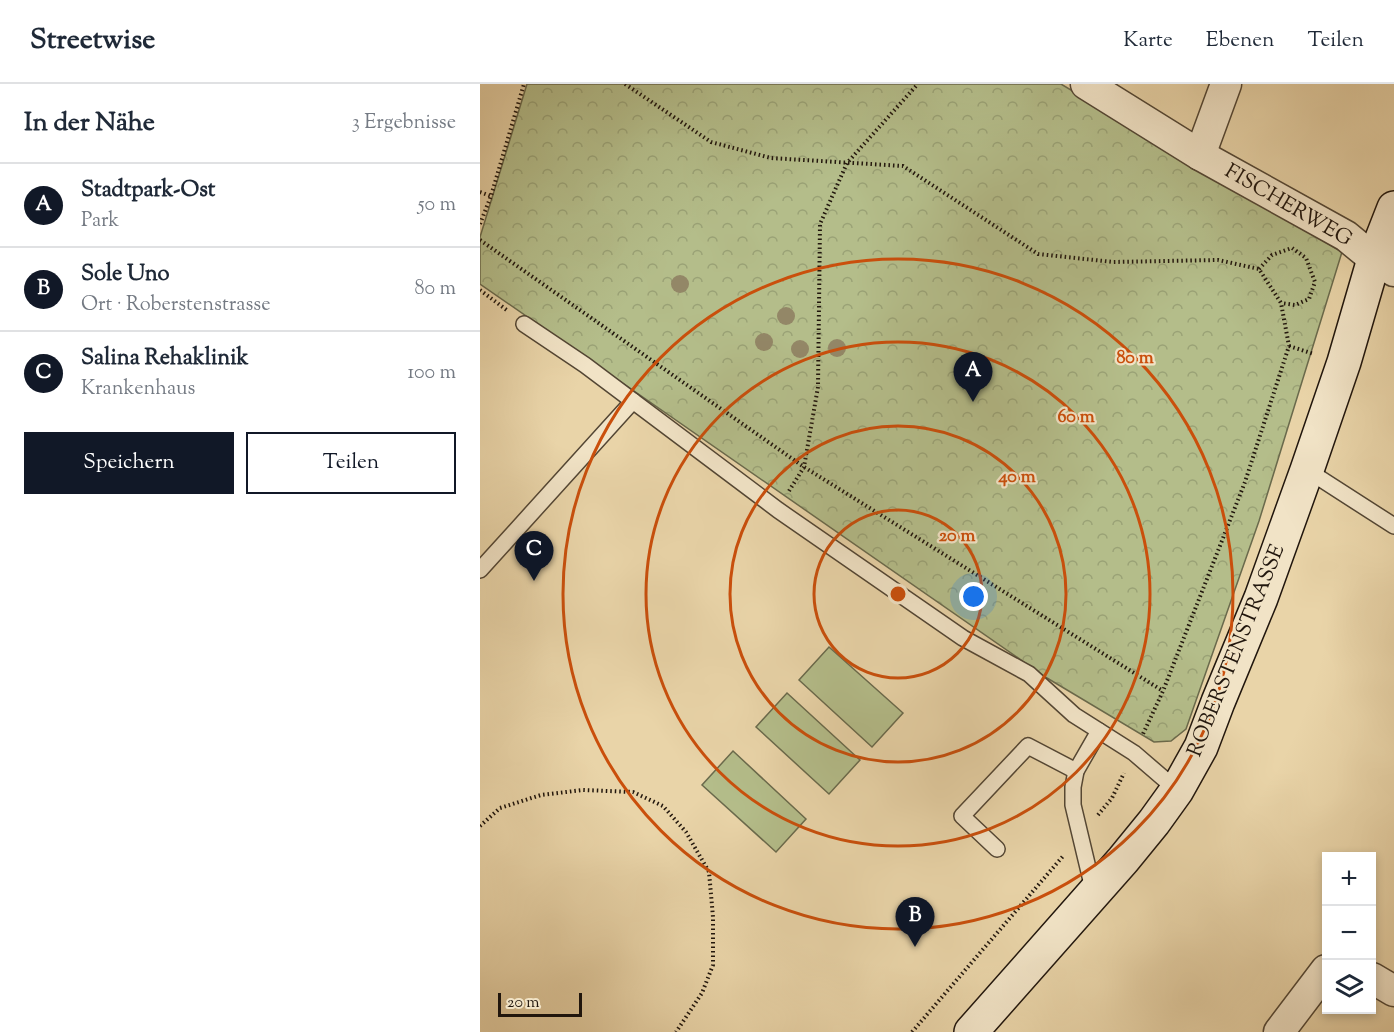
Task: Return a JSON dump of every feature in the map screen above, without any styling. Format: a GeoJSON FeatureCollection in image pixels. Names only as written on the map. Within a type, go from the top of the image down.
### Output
{"type":"FeatureCollection","features":[{"type":"Feature","properties":{"kind":"street","name":"FISCHERWEG"},"geometry":{"type":"LineString","coordinates":[[1086,84],[1200,155],[1346,236],[1384,265]]}},
{"type":"Feature","properties":{"kind":"street","name":"FISCHERWEG"},"geometry":{"type":"LineString","coordinates":[[1200,155],[1226,84]]}},
{"type":"Feature","properties":{"kind":"street","name":"ROBERSTENSTRASSE"},"geometry":{"type":"LineString","coordinates":[[971,1032],[1154,822],[1178,790],[1201,747],[1261,598],[1344,362],[1384,265],[1394,208]]}},
{"type":"Feature","properties":{"kind":"street"},"geometry":{"type":"LineString","coordinates":[[1279,1032],[1322,975]]}},
{"type":"Feature","properties":{"kind":"street"},"geometry":{"type":"LineString","coordinates":[[1376,981],[1394,991]]}},
{"type":"Feature","properties":{"kind":"lane"},"geometry":{"type":"LineString","coordinates":[[524,324],[633,401],[778,510],[963,638],[1029,674],[1074,715],[1134,753],[1178,790]]}},
{"type":"Feature","properties":{"kind":"lane"},"geometry":{"type":"LineString","coordinates":[[480,570],[633,401]]}},
{"type":"Feature","properties":{"kind":"lane"},"geometry":{"type":"LineString","coordinates":[[1307,470],[1394,526]]}},
{"type":"Feature","properties":{"kind":"lane"},"geometry":{"type":"LineString","coordinates":[[1094,893],[1073,806],[1073,787],[1076,771],[1099,731]]}},
{"type":"Feature","properties":{"kind":"lane"},"geometry":{"type":"LineString","coordinates":[[997,849],[962,816],[1028,746],[1076,771]]}},
{"type":"Feature","properties":{"kind":"path"},"geometry":{"type":"LineString","coordinates":[[480,224],[491,196],[524,84]]}},
{"type":"Feature","properties":{"kind":"path"},"geometry":{"type":"LineString","coordinates":[[625,84],[711,142],[771,158],[903,166],[1038,254],[1113,261],[1218,260],[1259,269],[1281,303],[1289,346],[1245,482],[1163,691],[1112,798],[912,1032]]}},
{"type":"Feature","properties":{"kind":"path"},"geometry":{"type":"LineString","coordinates":[[778,510],[804,467],[818,387],[820,224],[848,163],[916,84]]}},
{"type":"Feature","properties":{"kind":"path"},"geometry":{"type":"LineString","coordinates":[[480,192],[491,196]]}},
{"type":"Feature","properties":{"kind":"path"},"geometry":{"type":"LineString","coordinates":[[480,240],[804,467],[1163,691]]}},
{"type":"Feature","properties":{"kind":"path"},"geometry":{"type":"LineString","coordinates":[[1259,269],[1272,255],[1292,248],[1306,258],[1315,282],[1309,299],[1296,305],[1281,303]]}},
{"type":"Feature","properties":{"kind":"path"},"geometry":{"type":"LineString","coordinates":[[480,290],[524,324]]}},
{"type":"Feature","properties":{"kind":"path"},"geometry":{"type":"LineString","coordinates":[[480,826],[500,808],[541,795],[583,790],[633,792],[663,806],[686,832],[709,872],[713,917],[713,965],[702,993],[676,1032]]}},
{"type":"Feature","properties":{"kind":"green space"},"geometry":{"type":"Polygon","coordinates":[[[527,84],[1061,84],[1342,252],[1259,521],[1186,729],[1171,741],[1154,742],[1047,678],[480,284],[480,237],[527,84]]]}},
{"type":"Feature","properties":{"kind":"green space"},"geometry":{"type":"Polygon","coordinates":[[[829,647],[903,713],[872,747],[799,680],[829,647]]]}},
{"type":"Feature","properties":{"kind":"green space"},"geometry":{"type":"Polygon","coordinates":[[[787,693],[860,760],[829,794],[756,727],[787,693]]]}},
{"type":"Feature","properties":{"kind":"green space"},"geometry":{"type":"Polygon","coordinates":[[[733,751],[806,819],[776,852],[702,785],[733,751]]]}},
{"type":"Feature","properties":{"kind":"place","name":"Stadtpark-Ost"},"geometry":{"type":"Point","coordinates":[973,402]}},
{"type":"Feature","properties":{"kind":"place","name":"Salina Rehaklinik"},"geometry":{"type":"Point","coordinates":[534,581]}},
{"type":"Feature","properties":{"kind":"place","name":"Sole Uno"},"geometry":{"type":"Point","coordinates":[915,947]}}]}
